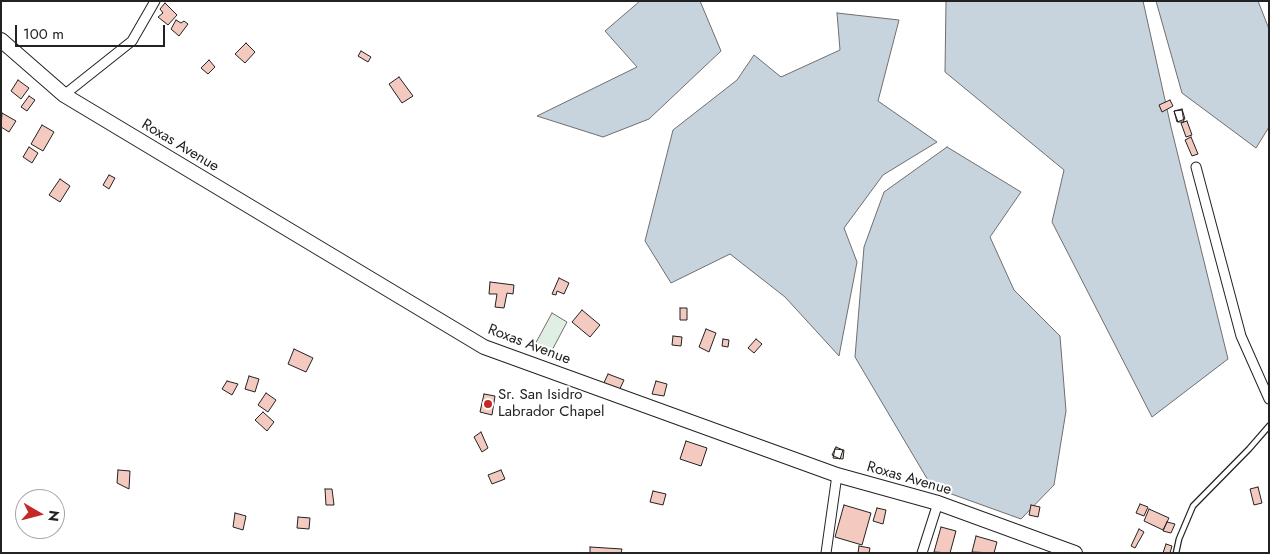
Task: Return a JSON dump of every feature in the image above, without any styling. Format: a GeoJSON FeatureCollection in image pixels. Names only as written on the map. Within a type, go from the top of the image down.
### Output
{"type":"FeatureCollection","features":[{"type":"Feature","properties":{"kind":"main road","name":"Roxas Avenue"},"geometry":{"type":"LineString","coordinates":[[1,40],[64,95],[484,347],[837,475],[938,503],[1074,553]]}},
{"type":"Feature","properties":{"kind":"street"},"geometry":{"type":"LineString","coordinates":[[64,95],[132,41],[155,1]]}},
{"type":"Feature","properties":{"kind":"street"},"geometry":{"type":"LineString","coordinates":[[1196,167],[1241,336],[1269,399]]}},
{"type":"Feature","properties":{"kind":"street"},"geometry":{"type":"LineString","coordinates":[[826,553],[837,475]]}},
{"type":"Feature","properties":{"kind":"street"},"geometry":{"type":"LineString","coordinates":[[922,553],[938,503]]}},
{"type":"Feature","properties":{"kind":"lane"},"geometry":{"type":"LineString","coordinates":[[1176,553],[1179,540],[1193,506],[1269,426]]}},
{"type":"Feature","properties":{"kind":"green space"},"geometry":{"type":"Polygon","coordinates":[[[552,313],[567,322],[549,356],[533,348],[552,313]]]}},
{"type":"Feature","properties":{"kind":"shaded area"},"geometry":{"type":"Polygon","coordinates":[[[640,1],[700,1],[721,51],[649,119],[603,137],[537,116],[637,67],[605,31],[640,1]]]}},
{"type":"Feature","properties":{"kind":"shaded area"},"geometry":{"type":"Polygon","coordinates":[[[946,1],[1143,1],[1171,127],[1228,359],[1152,417],[1052,222],[1064,170],[945,72],[946,1]]]}},
{"type":"Feature","properties":{"kind":"shaded area"},"geometry":{"type":"Polygon","coordinates":[[[1156,1],[1258,1],[1269,29],[1269,127],[1256,148],[1182,93],[1156,1]]]}},
{"type":"Feature","properties":{"kind":"shaded area"},"geometry":{"type":"Polygon","coordinates":[[[837,13],[899,20],[878,101],[937,142],[883,175],[844,228],[857,262],[839,356],[785,297],[730,254],[671,283],[645,241],[673,130],[737,80],[754,55],[781,77],[840,50],[837,13]]]}},
{"type":"Feature","properties":{"kind":"shaded area"},"geometry":{"type":"Polygon","coordinates":[[[947,147],[1021,192],[990,237],[1014,290],[1060,336],[1066,411],[1054,485],[1021,519],[932,487],[855,357],[864,247],[884,192],[947,147]]]}},
{"type":"Feature","properties":{"kind":"building"},"geometry":{"type":"Polygon","coordinates":[[[165,3],[177,15],[168,25],[158,17],[163,13],[160,9],[165,3]]]}},
{"type":"Feature","properties":{"kind":"building"},"geometry":{"type":"Polygon","coordinates":[[[176,20],[181,23],[184,21],[188,24],[179,36],[171,29],[176,20]]]}},
{"type":"Feature","properties":{"kind":"building"},"geometry":{"type":"Polygon","coordinates":[[[246,43],[255,52],[245,63],[235,54],[246,43]]]}},
{"type":"Feature","properties":{"kind":"building"},"geometry":{"type":"Polygon","coordinates":[[[361,51],[371,57],[368,62],[358,56],[361,51]]]}},
{"type":"Feature","properties":{"kind":"building"},"geometry":{"type":"Polygon","coordinates":[[[209,60],[215,67],[208,74],[201,68],[209,60]]]}},
{"type":"Feature","properties":{"kind":"building"},"geometry":{"type":"Polygon","coordinates":[[[399,77],[413,96],[402,103],[389,84],[399,77]]]}},
{"type":"Feature","properties":{"kind":"building"},"geometry":{"type":"Polygon","coordinates":[[[18,80],[29,88],[21,99],[11,91],[18,80]]]}},
{"type":"Feature","properties":{"kind":"building"},"geometry":{"type":"Polygon","coordinates":[[[29,96],[35,100],[27,111],[21,107],[29,96]]]}},
{"type":"Feature","properties":{"kind":"building"},"geometry":{"type":"Polygon","coordinates":[[[1170,100],[1173,106],[1162,112],[1159,105],[1170,100]]]}},
{"type":"Feature","properties":{"kind":"building"},"geometry":{"type":"Polygon","coordinates":[[[1182,109],[1185,119],[1177,122],[1174,111],[1182,109]]]}},
{"type":"Feature","properties":{"kind":"building"},"geometry":{"type":"Polygon","coordinates":[[[1182,110],[1184,122],[1178,122],[1174,111],[1182,110]]]}},
{"type":"Feature","properties":{"kind":"building"},"geometry":{"type":"Polygon","coordinates":[[[2,113],[16,121],[9,132],[1,127],[2,113]]]}},
{"type":"Feature","properties":{"kind":"building"},"geometry":{"type":"Polygon","coordinates":[[[1187,121],[1192,135],[1186,137],[1181,123],[1187,121]]]}},
{"type":"Feature","properties":{"kind":"building"},"geometry":{"type":"Polygon","coordinates":[[[42,125],[54,132],[43,151],[31,144],[42,125]]]}},
{"type":"Feature","properties":{"kind":"building"},"geometry":{"type":"Polygon","coordinates":[[[1191,137],[1198,154],[1192,156],[1185,140],[1191,137]]]}},
{"type":"Feature","properties":{"kind":"building"},"geometry":{"type":"Polygon","coordinates":[[[29,147],[38,153],[32,163],[23,157],[29,147]]]}},
{"type":"Feature","properties":{"kind":"building"},"geometry":{"type":"Polygon","coordinates":[[[109,175],[115,178],[109,189],[103,185],[109,175]]]}},
{"type":"Feature","properties":{"kind":"building"},"geometry":{"type":"Polygon","coordinates":[[[60,179],[70,186],[60,202],[49,195],[60,179]]]}},
{"type":"Feature","properties":{"kind":"building"},"geometry":{"type":"Polygon","coordinates":[[[559,278],[569,283],[564,294],[557,291],[556,295],[552,294],[559,278]]]}},
{"type":"Feature","properties":{"kind":"building"},"geometry":{"type":"Polygon","coordinates":[[[490,282],[514,285],[513,294],[507,293],[504,308],[495,307],[497,294],[489,294],[490,282]]]}},
{"type":"Feature","properties":{"kind":"building"},"geometry":{"type":"Polygon","coordinates":[[[680,308],[687,308],[687,320],[680,320],[680,308]]]}},
{"type":"Feature","properties":{"kind":"building"},"geometry":{"type":"Polygon","coordinates":[[[582,310],[600,325],[590,337],[572,322],[582,310]]]}},
{"type":"Feature","properties":{"kind":"building"},"geometry":{"type":"Polygon","coordinates":[[[706,329],[716,333],[709,352],[699,347],[706,329]]]}},
{"type":"Feature","properties":{"kind":"building"},"geometry":{"type":"Polygon","coordinates":[[[673,336],[682,337],[681,346],[672,345],[673,336]]]}},
{"type":"Feature","properties":{"kind":"building"},"geometry":{"type":"Polygon","coordinates":[[[723,339],[729,340],[728,347],[722,346],[723,339]]]}},
{"type":"Feature","properties":{"kind":"building"},"geometry":{"type":"Polygon","coordinates":[[[756,339],[762,344],[754,353],[748,348],[756,339]]]}},
{"type":"Feature","properties":{"kind":"building"},"geometry":{"type":"Polygon","coordinates":[[[294,349],[313,358],[306,372],[288,364],[294,349]]]}},
{"type":"Feature","properties":{"kind":"building"},"geometry":{"type":"Polygon","coordinates":[[[608,374],[624,380],[618,393],[602,387],[608,374]]]}},
{"type":"Feature","properties":{"kind":"building"},"geometry":{"type":"Polygon","coordinates":[[[249,376],[259,379],[255,392],[245,389],[249,376]]]}},
{"type":"Feature","properties":{"kind":"building"},"geometry":{"type":"Polygon","coordinates":[[[227,381],[238,384],[232,395],[222,389],[227,381]]]}},
{"type":"Feature","properties":{"kind":"building"},"geometry":{"type":"Polygon","coordinates":[[[656,381],[667,384],[664,396],[652,394],[656,381]]]}},
{"type":"Feature","properties":{"kind":"building"},"geometry":{"type":"Polygon","coordinates":[[[266,393],[276,400],[268,412],[258,405],[266,393]]]}},
{"type":"Feature","properties":{"kind":"building","name":"Sr. San Isidro Labrador Chapel"},"geometry":{"type":"Polygon","coordinates":[[[484,394],[495,396],[492,415],[480,412],[484,394]]]}},
{"type":"Feature","properties":{"kind":"building"},"geometry":{"type":"Polygon","coordinates":[[[263,412],[274,422],[267,431],[255,420],[263,412]]]}},
{"type":"Feature","properties":{"kind":"building"},"geometry":{"type":"Polygon","coordinates":[[[481,432],[488,448],[482,452],[474,437],[481,432]]]}},
{"type":"Feature","properties":{"kind":"building"},"geometry":{"type":"Polygon","coordinates":[[[686,441],[707,448],[701,466],[680,459],[686,441]]]}},
{"type":"Feature","properties":{"kind":"building"},"geometry":{"type":"Polygon","coordinates":[[[836,447],[843,450],[840,459],[832,455],[836,447]]]}},
{"type":"Feature","properties":{"kind":"building"},"geometry":{"type":"Polygon","coordinates":[[[835,449],[844,450],[843,459],[833,458],[835,449]]]}},
{"type":"Feature","properties":{"kind":"building"},"geometry":{"type":"Polygon","coordinates":[[[118,470],[130,471],[129,489],[117,483],[118,470]]]}},
{"type":"Feature","properties":{"kind":"building"},"geometry":{"type":"Polygon","coordinates":[[[501,470],[505,479],[492,484],[488,475],[501,470]]]}},
{"type":"Feature","properties":{"kind":"building"},"geometry":{"type":"Polygon","coordinates":[[[1258,487],[1262,503],[1254,505],[1250,489],[1258,487]]]}},
{"type":"Feature","properties":{"kind":"building"},"geometry":{"type":"Polygon","coordinates":[[[325,489],[332,489],[334,505],[326,505],[325,489]]]}},
{"type":"Feature","properties":{"kind":"building"},"geometry":{"type":"Polygon","coordinates":[[[653,491],[666,494],[663,505],[650,502],[653,491]]]}},
{"type":"Feature","properties":{"kind":"building"},"geometry":{"type":"Polygon","coordinates":[[[1140,504],[1148,507],[1144,516],[1136,513],[1140,504]]]}},
{"type":"Feature","properties":{"kind":"building"},"geometry":{"type":"Polygon","coordinates":[[[844,505],[871,513],[862,545],[835,537],[844,505]]]}},
{"type":"Feature","properties":{"kind":"building"},"geometry":{"type":"Polygon","coordinates":[[[1031,505],[1040,507],[1038,517],[1029,515],[1031,505]]]}},
{"type":"Feature","properties":{"kind":"building"},"geometry":{"type":"Polygon","coordinates":[[[877,508],[886,510],[883,524],[873,521],[877,508]]]}},
{"type":"Feature","properties":{"kind":"building"},"geometry":{"type":"Polygon","coordinates":[[[1149,509],[1169,518],[1163,530],[1144,521],[1149,509]]]}},
{"type":"Feature","properties":{"kind":"building"},"geometry":{"type":"Polygon","coordinates":[[[235,513],[246,516],[243,530],[233,527],[235,513]]]}},
{"type":"Feature","properties":{"kind":"building"},"geometry":{"type":"Polygon","coordinates":[[[298,517],[310,518],[309,529],[297,528],[298,517]]]}},
{"type":"Feature","properties":{"kind":"building"},"geometry":{"type":"Polygon","coordinates":[[[1167,522],[1175,524],[1171,533],[1163,531],[1167,522]]]}},
{"type":"Feature","properties":{"kind":"building"},"geometry":{"type":"Polygon","coordinates":[[[941,527],[956,531],[950,553],[934,552],[941,527]]]}},
{"type":"Feature","properties":{"kind":"building"},"geometry":{"type":"Polygon","coordinates":[[[1139,529],[1144,532],[1135,548],[1131,546],[1139,529]]]}},
{"type":"Feature","properties":{"kind":"building"},"geometry":{"type":"Polygon","coordinates":[[[976,536],[997,542],[994,553],[972,552],[976,536]]]}},
{"type":"Feature","properties":{"kind":"building"},"geometry":{"type":"Polygon","coordinates":[[[1166,544],[1172,546],[1170,553],[1163,553],[1166,544]]]}},
{"type":"Feature","properties":{"kind":"building"},"geometry":{"type":"Polygon","coordinates":[[[859,546],[870,548],[869,553],[858,553],[859,546]]]}},
{"type":"Feature","properties":{"kind":"building"},"geometry":{"type":"Polygon","coordinates":[[[590,547],[622,549],[621,553],[590,553],[590,547]]]}},
{"type":"Feature","properties":{"kind":"place","name":"Sr. San Isidro Labrador Chapel"},"geometry":{"type":"Point","coordinates":[488,404]}}]}
